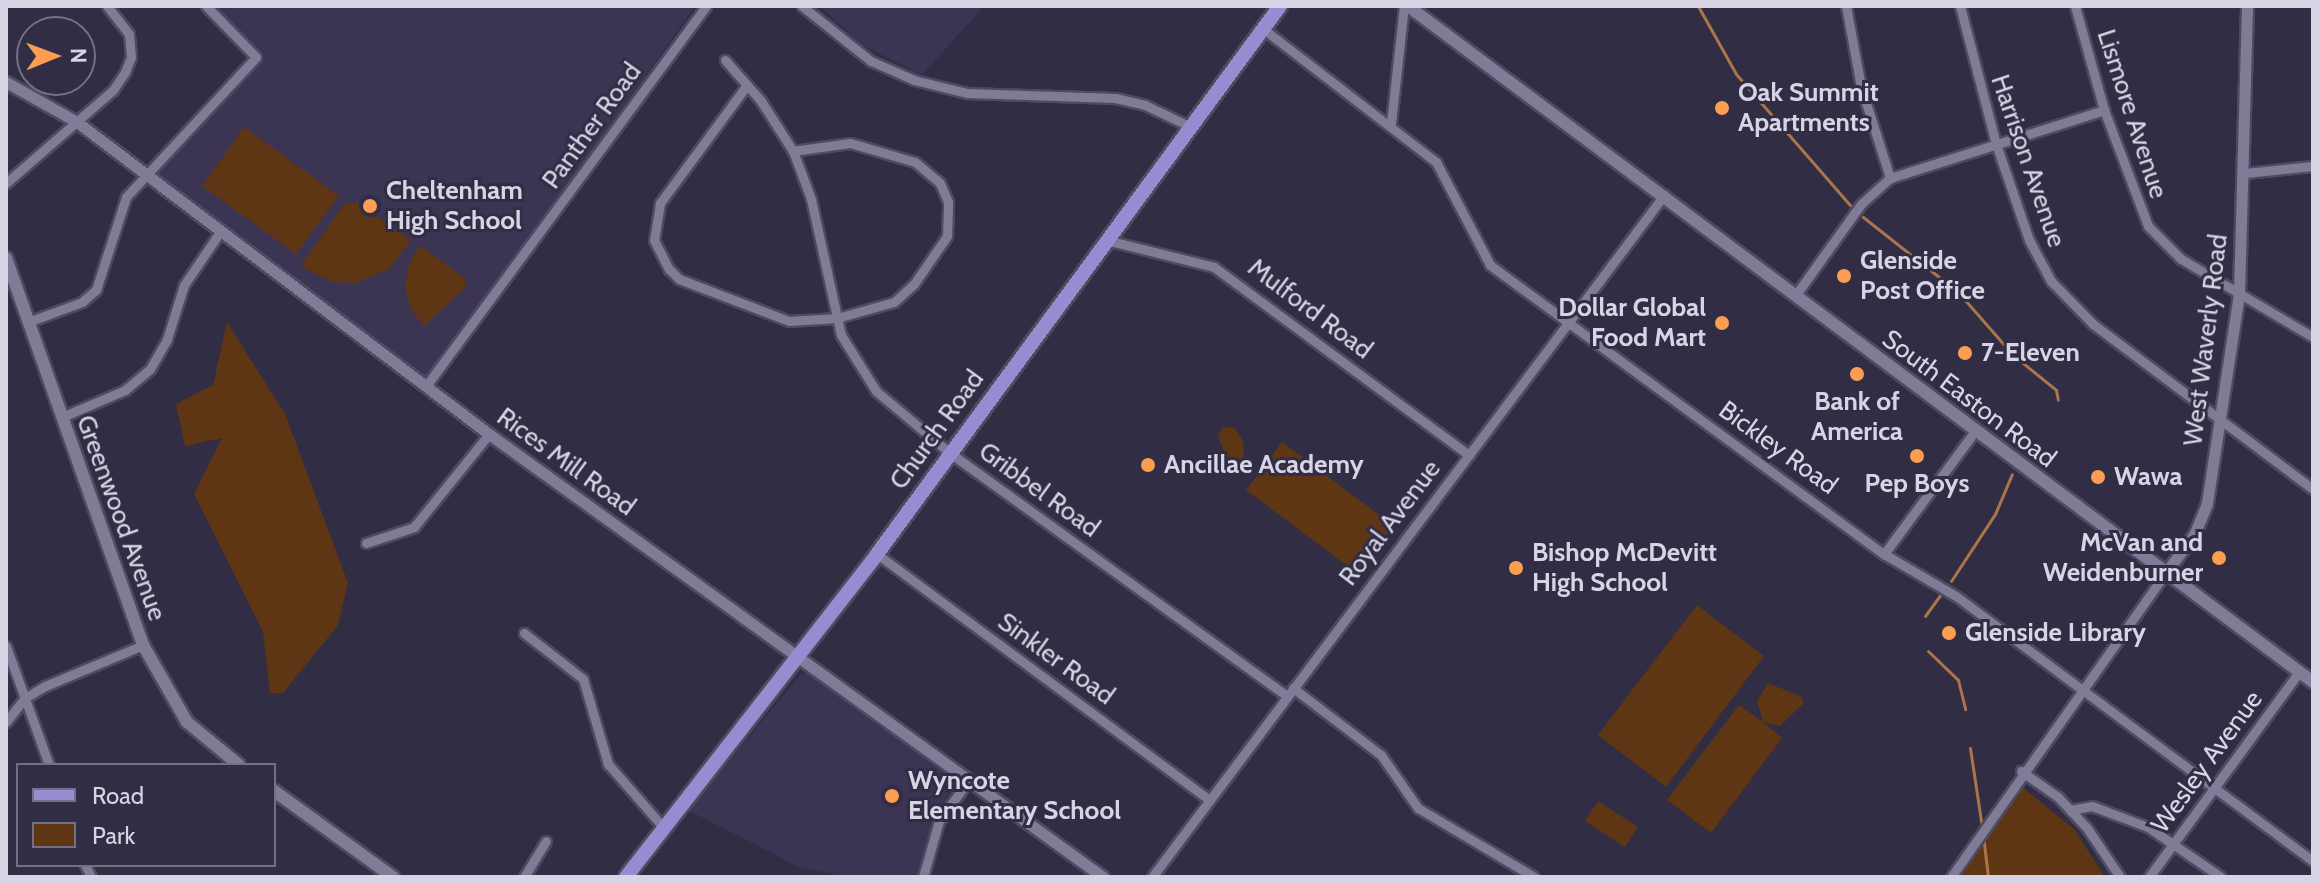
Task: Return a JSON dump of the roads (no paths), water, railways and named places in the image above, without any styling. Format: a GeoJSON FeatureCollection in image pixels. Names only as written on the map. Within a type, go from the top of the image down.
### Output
{"type":"FeatureCollection","features":[{"type":"Feature","properties":{"kind":"main road","name":"Church Road"},"geometry":{"type":"LineString","coordinates":[[626,877],[877,554],[1280,6]]}},
{"type":"Feature","properties":{"kind":"main road","name":"South Easton Road"},"geometry":{"type":"LineString","coordinates":[[1406,6],[1664,195],[2313,682]]}},
{"type":"Feature","properties":{"kind":"main road","name":"Greenwood Avenue"},"geometry":{"type":"LineString","coordinates":[[6,258],[143,645],[187,722],[237,763]]}},
{"type":"Feature","properties":{"kind":"main road"},"geometry":{"type":"LineString","coordinates":[[276,792],[393,877]]}},
{"type":"Feature","properties":{"kind":"street"},"geometry":{"type":"LineString","coordinates":[[6,183],[113,90],[131,57],[129,34],[107,6]]}},
{"type":"Feature","properties":{"kind":"street"},"geometry":{"type":"LineString","coordinates":[[28,322],[82,302],[96,290],[117,215],[144,175],[256,57],[206,6]]}},
{"type":"Feature","properties":{"kind":"street"},"geometry":{"type":"LineString","coordinates":[[802,6],[871,61],[914,80],[967,93],[1131,101],[1191,127]]}},
{"type":"Feature","properties":{"kind":"street"},"geometry":{"type":"LineString","coordinates":[[1391,123],[1406,6]]}},
{"type":"Feature","properties":{"kind":"street"},"geometry":{"type":"LineString","coordinates":[[1846,6],[1861,87],[1890,178]]}},
{"type":"Feature","properties":{"kind":"street","name":"Harrison Avenue"},"geometry":{"type":"LineString","coordinates":[[1960,6],[1996,144],[2029,240],[2060,291],[2093,324],[2313,489]]}},
{"type":"Feature","properties":{"kind":"street","name":"Lismore Avenue"},"geometry":{"type":"LineString","coordinates":[[2075,6],[2104,110],[2148,226],[2181,259],[2313,337]]}},
{"type":"Feature","properties":{"kind":"street","name":"West Waverly Road"},"geometry":{"type":"LineString","coordinates":[[2167,571],[2203,517],[2239,293],[2245,173],[2247,6]]}},
{"type":"Feature","properties":{"kind":"street","name":"Panther Road"},"geometry":{"type":"LineString","coordinates":[[426,386],[706,7]]}},
{"type":"Feature","properties":{"kind":"street","name":"Bickley Road"},"geometry":{"type":"LineString","coordinates":[[1262,28],[1391,123],[1441,169],[1485,259],[1884,554],[1942,586],[2313,861]]}},
{"type":"Feature","properties":{"kind":"street","name":"Gribbel Road"},"geometry":{"type":"LineString","coordinates":[[725,60],[747,85],[793,151],[811,199],[837,318],[851,359],[866,380],[950,453],[1381,755],[1418,808],[1536,877]]}},
{"type":"Feature","properties":{"kind":"street","name":"Rices Mill Road"},"geometry":{"type":"LineString","coordinates":[[6,82],[77,122],[489,434],[1103,877]]}},
{"type":"Feature","properties":{"kind":"street"},"geometry":{"type":"LineString","coordinates":[[747,85],[663,198],[653,230],[656,248],[679,279],[780,319],[837,318],[875,310],[908,291],[945,240],[948,202],[934,176],[908,159],[844,143],[793,151]]}},
{"type":"Feature","properties":{"kind":"street"},"geometry":{"type":"LineString","coordinates":[[1795,296],[1861,204],[1890,178],[2104,110]]}},
{"type":"Feature","properties":{"kind":"street"},"geometry":{"type":"LineString","coordinates":[[2245,173],[2313,166]]}},
{"type":"Feature","properties":{"kind":"street","name":"Royal Avenue"},"geometry":{"type":"LineString","coordinates":[[1152,877],[1664,195]]}},
{"type":"Feature","properties":{"kind":"street"},"geometry":{"type":"LineString","coordinates":[[62,417],[125,390],[150,369],[167,339],[184,285],[220,232]]}},
{"type":"Feature","properties":{"kind":"street","name":"Mulford Road"},"geometry":{"type":"LineString","coordinates":[[1106,240],[1170,252],[1222,271],[1469,455]]}},
{"type":"Feature","properties":{"kind":"street"},"geometry":{"type":"LineString","coordinates":[[1884,554],[1975,431]]}},
{"type":"Feature","properties":{"kind":"street"},"geometry":{"type":"LineString","coordinates":[[366,543],[414,527],[489,434]]}},
{"type":"Feature","properties":{"kind":"street","name":"Sinkler Road"},"geometry":{"type":"LineString","coordinates":[[877,554],[1209,800]]}},
{"type":"Feature","properties":{"kind":"street"},"geometry":{"type":"LineString","coordinates":[[1951,877],[2021,771],[2167,571]]}},
{"type":"Feature","properties":{"kind":"street"},"geometry":{"type":"LineString","coordinates":[[524,633],[583,679],[610,769],[665,829]]}},
{"type":"Feature","properties":{"kind":"street"},"geometry":{"type":"LineString","coordinates":[[6,722],[25,698],[143,645]]}},
{"type":"Feature","properties":{"kind":"street"},"geometry":{"type":"LineString","coordinates":[[6,646],[48,763]]}},
{"type":"Feature","properties":{"kind":"street","name":"Wesley Avenue"},"geometry":{"type":"LineString","coordinates":[[2149,877],[2299,672]]}},
{"type":"Feature","properties":{"kind":"street"},"geometry":{"type":"LineString","coordinates":[[2021,771],[2070,810],[2102,847],[2120,877]]}},
{"type":"Feature","properties":{"kind":"street"},"geometry":{"type":"LineString","coordinates":[[923,877],[939,821],[968,781]]}},
{"type":"Feature","properties":{"kind":"street"},"geometry":{"type":"LineString","coordinates":[[2070,810],[2085,805],[2102,809],[2175,844],[2221,877]]}},
{"type":"Feature","properties":{"kind":"street"},"geometry":{"type":"LineString","coordinates":[[524,877],[546,841]]}},
{"type":"Feature","properties":{"kind":"waterway"},"geometry":{"type":"LineString","coordinates":[[1698,6],[1736,74],[1850,205]]}},
{"type":"Feature","properties":{"kind":"waterway"},"geometry":{"type":"LineString","coordinates":[[1863,217],[1958,292],[2013,355],[2056,390],[2058,400]]}},
{"type":"Feature","properties":{"kind":"waterway"},"geometry":{"type":"LineString","coordinates":[[1951,581],[1995,514],[2012,474]]}},
{"type":"Feature","properties":{"kind":"waterway"},"geometry":{"type":"LineString","coordinates":[[1925,616],[1940,595]]}},
{"type":"Feature","properties":{"kind":"waterway"},"geometry":{"type":"LineString","coordinates":[[1928,651],[1958,680],[1965,709]]}},
{"type":"Feature","properties":{"kind":"waterway"},"geometry":{"type":"LineString","coordinates":[[1970,748],[1982,827]]}},
{"type":"Feature","properties":{"kind":"waterway"},"geometry":{"type":"LineString","coordinates":[[1983,835],[1988,877]]}},
{"type":"Feature","properties":{"kind":"place","name":"Oak Summit Apartments"},"geometry":{"type":"Point","coordinates":[1722,108]}},
{"type":"Feature","properties":{"kind":"place","name":"Cheltenham High School"},"geometry":{"type":"Point","coordinates":[370,206]}},
{"type":"Feature","properties":{"kind":"place","name":"Glenside Post Office"},"geometry":{"type":"Point","coordinates":[1844,276]}},
{"type":"Feature","properties":{"kind":"place","name":"Dollar Global Food Mart"},"geometry":{"type":"Point","coordinates":[1722,323]}},
{"type":"Feature","properties":{"kind":"place","name":"7-Eleven"},"geometry":{"type":"Point","coordinates":[1965,353]}},
{"type":"Feature","properties":{"kind":"place","name":"Bank of America"},"geometry":{"type":"Point","coordinates":[1857,374]}},
{"type":"Feature","properties":{"kind":"place","name":"Pep Boys"},"geometry":{"type":"Point","coordinates":[1917,456]}},
{"type":"Feature","properties":{"kind":"place","name":"Ancillae Academy"},"geometry":{"type":"Point","coordinates":[1148,465]}},
{"type":"Feature","properties":{"kind":"place","name":"Wawa"},"geometry":{"type":"Point","coordinates":[2098,477]}},
{"type":"Feature","properties":{"kind":"place","name":"McVan and Weidenburner"},"geometry":{"type":"Point","coordinates":[2219,558]}},
{"type":"Feature","properties":{"kind":"place","name":"Bishop McDevitt High School"},"geometry":{"type":"Point","coordinates":[1516,568]}},
{"type":"Feature","properties":{"kind":"place","name":"Glenside Library"},"geometry":{"type":"Point","coordinates":[1949,633]}},
{"type":"Feature","properties":{"kind":"place","name":"Wyncote Elementary School"},"geometry":{"type":"Point","coordinates":[892,796]}}]}
